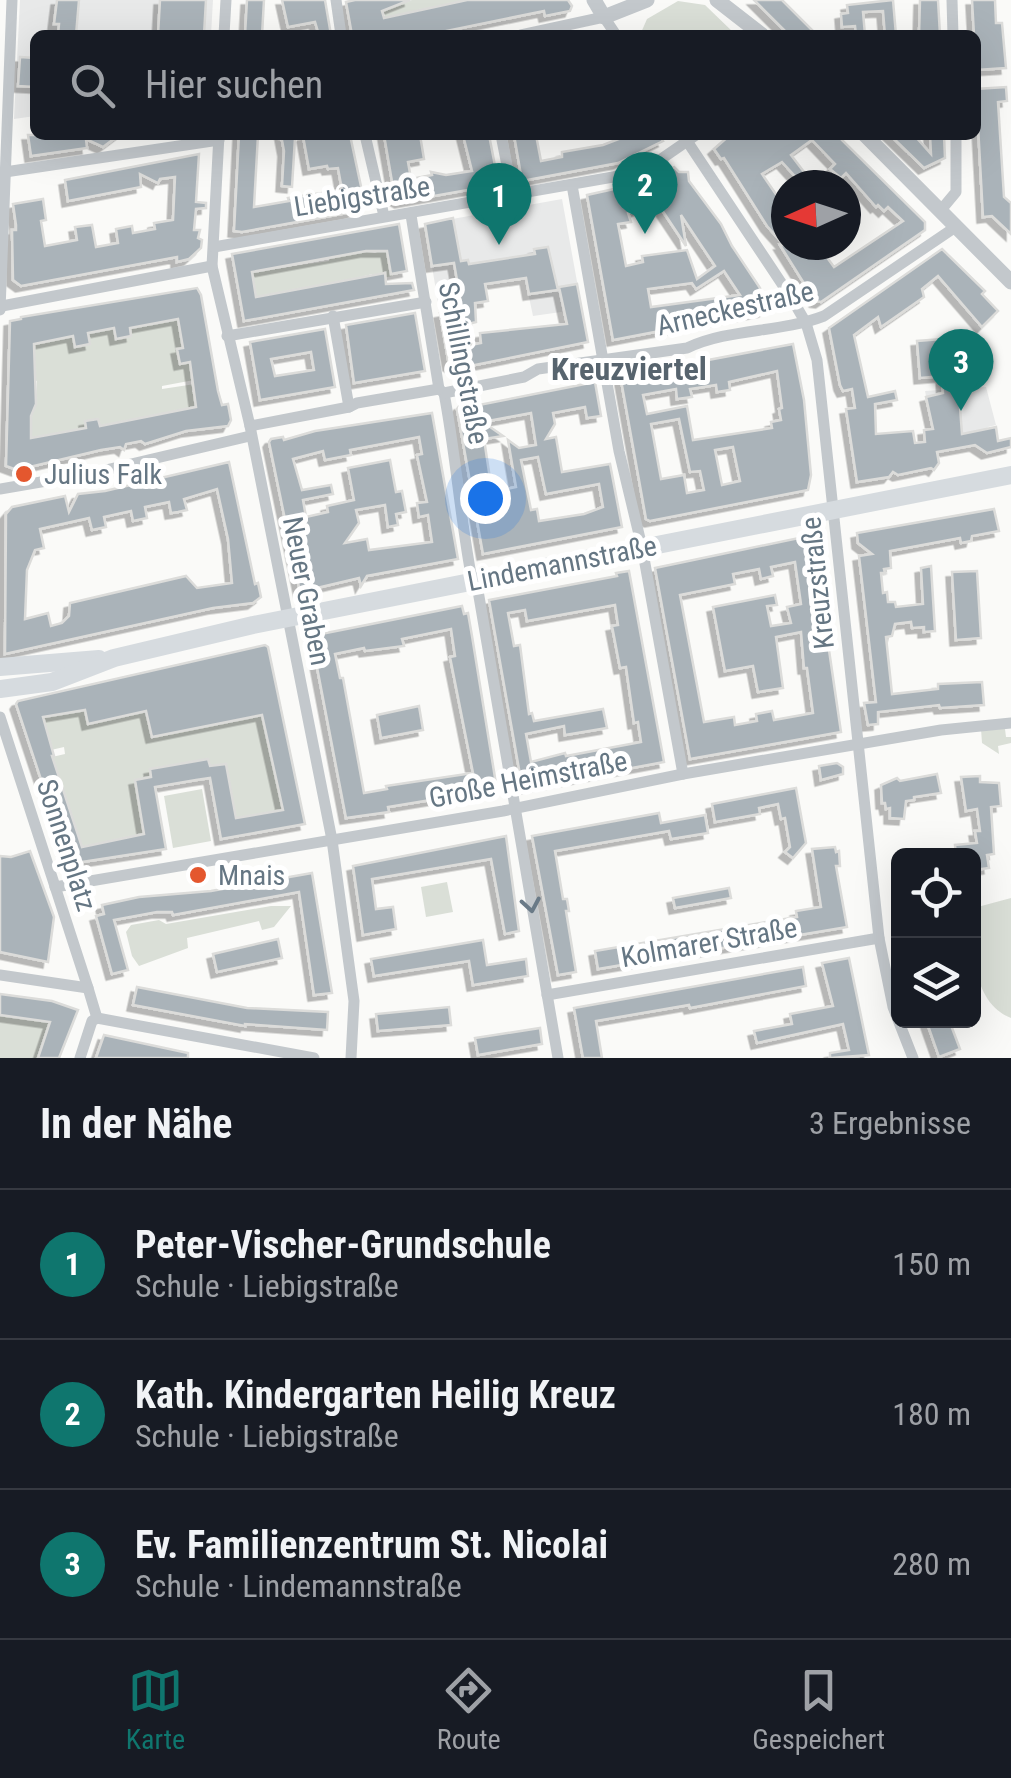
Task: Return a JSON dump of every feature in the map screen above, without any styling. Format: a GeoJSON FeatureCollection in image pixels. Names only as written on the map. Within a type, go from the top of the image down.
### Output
{"type":"FeatureCollection","features":[{"type":"Feature","properties":{"kind":"main road","name":"Lindemannstraße"},"geometry":{"type":"LineString","coordinates":[[0,689],[52,682],[114,658],[286,618],[1011,475]]}},
{"type":"Feature","properties":{"kind":"main road","name":"Lindemannstraße"},"geometry":{"type":"LineString","coordinates":[[0,668],[114,658]]}},
{"type":"Feature","properties":{"kind":"street"},"geometry":{"type":"LineString","coordinates":[[12,0],[1,308],[212,266]]}},
{"type":"Feature","properties":{"kind":"street"},"geometry":{"type":"LineString","coordinates":[[224,30],[226,0]]}},
{"type":"Feature","properties":{"kind":"street"},"geometry":{"type":"LineString","coordinates":[[336,0],[340,30]]}},
{"type":"Feature","properties":{"kind":"street"},"geometry":{"type":"LineString","coordinates":[[594,0],[613,30]]}},
{"type":"Feature","properties":{"kind":"street"},"geometry":{"type":"LineString","coordinates":[[544,30],[604,17],[647,0]]}},
{"type":"Feature","properties":{"kind":"street"},"geometry":{"type":"LineString","coordinates":[[716,0],[757,30]]}},
{"type":"Feature","properties":{"kind":"street"},"geometry":{"type":"LineString","coordinates":[[734,0],[757,30]]}},
{"type":"Feature","properties":{"kind":"street"},"geometry":{"type":"LineString","coordinates":[[952,0],[953,30]]}},
{"type":"Feature","properties":{"kind":"street"},"geometry":{"type":"LineString","coordinates":[[5,172],[206,140]]}},
{"type":"Feature","properties":{"kind":"street","name":"Neuer Graben"},"geometry":{"type":"LineString","coordinates":[[219,140],[212,266],[250,431],[332,840],[354,1001],[351,1058]]}},
{"type":"Feature","properties":{"kind":"street"},"geometry":{"type":"LineString","coordinates":[[366,140],[384,216]]}},
{"type":"Feature","properties":{"kind":"street"},"geometry":{"type":"LineString","coordinates":[[501,140],[513,196]]}},
{"type":"Feature","properties":{"kind":"street","name":"Liebigstraße"},"geometry":{"type":"LineString","coordinates":[[214,247],[637,172],[685,140]]}},
{"type":"Feature","properties":{"kind":"street","name":"Kreuzstraße"},"geometry":{"type":"LineString","coordinates":[[691,140],[806,323],[817,360],[880,938],[894,1007],[913,1058]]}},
{"type":"Feature","properties":{"kind":"street"},"geometry":{"type":"LineString","coordinates":[[870,140],[1011,282]]}},
{"type":"Feature","properties":{"kind":"street"},"geometry":{"type":"LineString","coordinates":[[941,210],[956,192],[956,140]]}},
{"type":"Feature","properties":{"kind":"street"},"geometry":{"type":"LineString","coordinates":[[572,185],[619,451],[642,547],[683,774]]}},
{"type":"Feature","properties":{"kind":"street","name":"Schillingstraße"},"geometry":{"type":"LineString","coordinates":[[411,215],[558,1058]]}},
{"type":"Feature","properties":{"kind":"street","name":"Arneckestraße"},"geometry":{"type":"LineString","coordinates":[[0,489],[93,473],[357,403],[524,377],[538,369],[590,360],[604,362],[806,323],[824,316],[957,226]]}},
{"type":"Feature","properties":{"kind":"street"},"geometry":{"type":"LineString","coordinates":[[228,336],[426,302]]}},
{"type":"Feature","properties":{"kind":"street"},"geometry":{"type":"LineString","coordinates":[[333,316],[349,407]]}},
{"type":"Feature","properties":{"kind":"street","name":"Sonnenplatz"},"geometry":{"type":"LineString","coordinates":[[0,717],[97,1018]]}},
{"type":"Feature","properties":{"kind":"street","name":"Große Heimstraße"},"geometry":{"type":"LineString","coordinates":[[55,888],[515,809],[683,774],[941,730],[1011,723]]}},
{"type":"Feature","properties":{"kind":"street","name":"Kolmarer Straße"},"geometry":{"type":"LineString","coordinates":[[547,995],[880,938]]}},
{"type":"Feature","properties":{"kind":"street"},"geometry":{"type":"LineString","coordinates":[[0,976],[88,988]]}},
{"type":"Feature","properties":{"kind":"street"},"geometry":{"type":"LineString","coordinates":[[80,1058],[97,1018],[314,1058]]}},
{"type":"Feature","properties":{"kind":"shaded area"},"geometry":{"type":"Polygon","coordinates":[[[20,0],[213,0],[211,30],[30,30],[30,117],[14,119],[20,0]]]}},
{"type":"Feature","properties":{"kind":"shaded area"},"geometry":{"type":"Polygon","coordinates":[[[412,0],[471,0],[385,18],[383,6],[412,0]]]}},
{"type":"Feature","properties":{"kind":"shaded area"},"geometry":{"type":"Polygon","coordinates":[[[678,1],[705,5],[731,30],[642,30],[647,19],[678,1]]]}},
{"type":"Feature","properties":{"kind":"shaded area"},"geometry":{"type":"Polygon","coordinates":[[[562,199],[582,309],[533,316],[525,278],[485,284],[488,301],[439,309],[425,224],[562,199]]]}},
{"type":"Feature","properties":{"kind":"shaded area"},"geometry":{"type":"Polygon","coordinates":[[[387,248],[392,276],[373,274],[257,300],[252,272],[329,261],[353,254],[353,250],[375,253],[387,248]]]}},
{"type":"Feature","properties":{"kind":"shaded area"},"geometry":{"type":"Polygon","coordinates":[[[181,306],[179,326],[185,347],[177,349],[191,362],[194,380],[162,389],[195,384],[192,392],[206,414],[185,409],[100,426],[98,419],[86,421],[87,429],[57,433],[45,441],[44,435],[38,436],[40,447],[26,442],[31,437],[30,416],[36,403],[32,344],[38,343],[38,339],[47,341],[114,328],[116,339],[131,336],[130,326],[169,321],[181,306]]]}},
{"type":"Feature","properties":{"kind":"shaded area"},"geometry":{"type":"Polygon","coordinates":[[[986,387],[996,425],[988,427],[975,445],[937,452],[925,391],[986,387]]]}},
{"type":"Feature","properties":{"kind":"shaded area"},"geometry":{"type":"Polygon","coordinates":[[[87,707],[88,724],[146,711],[153,737],[264,715],[283,810],[236,818],[226,764],[210,766],[208,759],[150,769],[151,777],[135,780],[144,834],[83,850],[52,757],[65,754],[64,747],[51,750],[47,732],[41,733],[35,719],[87,707]]]}},
{"type":"Feature","properties":{"kind":"shaded area"},"geometry":{"type":"Polygon","coordinates":[[[981,729],[1005,729],[1011,743],[998,746],[999,754],[982,743],[981,729]]]}},
{"type":"Feature","properties":{"kind":"shaded area"},"geometry":{"type":"Polygon","coordinates":[[[202,789],[211,841],[173,848],[164,796],[202,789]]]}},
{"type":"Feature","properties":{"kind":"shaded area"},"geometry":{"type":"Polygon","coordinates":[[[447,882],[453,912],[426,917],[421,887],[447,882]]]}},
{"type":"Feature","properties":{"kind":"shaded area"},"geometry":{"type":"Polygon","coordinates":[[[1011,898],[1011,1018],[998,1010],[981,986],[981,906],[1011,898]]]}},
{"type":"Feature","properties":{"kind":"shaded area"},"geometry":{"type":"Polygon","coordinates":[[[291,906],[274,927],[262,930],[259,921],[187,938],[188,948],[139,966],[132,956],[126,932],[131,925],[159,920],[166,924],[291,906]]]}},
{"type":"Feature","properties":{"kind":"shaded area"},"geometry":{"type":"Polygon","coordinates":[[[0,1015],[58,1024],[47,1031],[38,1058],[0,1058],[0,1015]]]}},
{"type":"Feature","properties":{"kind":"building"},"geometry":{"type":"Polygon","coordinates":[[[57,0],[79,0],[76,30],[58,30],[59,24],[54,24],[57,0]]]}},
{"type":"Feature","properties":{"kind":"building"},"geometry":{"type":"Polygon","coordinates":[[[160,0],[206,0],[204,30],[158,30],[160,0]]]}},
{"type":"Feature","properties":{"kind":"building"},"geometry":{"type":"Polygon","coordinates":[[[247,0],[264,0],[262,30],[245,30],[247,0]]]}},
{"type":"Feature","properties":{"kind":"building"},"geometry":{"type":"Polygon","coordinates":[[[282,0],[325,0],[330,30],[317,30],[315,22],[288,27],[282,0]]]}},
{"type":"Feature","properties":{"kind":"building"},"geometry":{"type":"Polygon","coordinates":[[[410,0],[382,11],[384,18],[467,0],[568,0],[572,6],[570,11],[545,16],[544,11],[451,30],[351,30],[346,2],[410,0]]]}},
{"type":"Feature","properties":{"kind":"building"},"geometry":{"type":"Polygon","coordinates":[[[754,0],[782,0],[812,30],[784,30],[754,0]]]}},
{"type":"Feature","properties":{"kind":"building"},"geometry":{"type":"Polygon","coordinates":[[[893,0],[896,30],[885,30],[883,11],[863,12],[865,30],[842,27],[841,14],[848,13],[847,5],[893,0]]]}},
{"type":"Feature","properties":{"kind":"building"},"geometry":{"type":"Polygon","coordinates":[[[920,0],[938,0],[940,30],[919,30],[920,0]]]}},
{"type":"Feature","properties":{"kind":"building"},"geometry":{"type":"Polygon","coordinates":[[[972,0],[995,0],[996,23],[1002,23],[1006,68],[981,70],[981,30],[974,30],[972,0]]]}},
{"type":"Feature","properties":{"kind":"building"},"geometry":{"type":"Polygon","coordinates":[[[20,57],[30,58],[30,87],[18,86],[20,57]]]}},
{"type":"Feature","properties":{"kind":"building"},"geometry":{"type":"Polygon","coordinates":[[[1006,87],[1007,101],[998,102],[1004,197],[1011,203],[1011,234],[992,216],[983,217],[979,140],[981,89],[1006,87]]]}},
{"type":"Feature","properties":{"kind":"building"},"geometry":{"type":"Polygon","coordinates":[[[28,135],[30,140],[86,140],[87,148],[31,156],[28,135]]]}},
{"type":"Feature","properties":{"kind":"building"},"geometry":{"type":"Polygon","coordinates":[[[88,140],[112,140],[103,147],[88,140]]]}},
{"type":"Feature","properties":{"kind":"building"},"geometry":{"type":"Polygon","coordinates":[[[239,140],[258,140],[254,207],[342,190],[338,168],[309,169],[304,140],[351,140],[365,205],[352,212],[234,231],[239,140]]]}},
{"type":"Feature","properties":{"kind":"building"},"geometry":{"type":"Polygon","coordinates":[[[282,140],[295,140],[292,187],[282,186],[282,140]]]}},
{"type":"Feature","properties":{"kind":"building"},"geometry":{"type":"Polygon","coordinates":[[[385,140],[421,140],[424,159],[408,162],[411,179],[432,175],[431,172],[446,175],[472,171],[464,140],[490,140],[496,185],[400,202],[395,199],[385,140]]]}},
{"type":"Feature","properties":{"kind":"building"},"geometry":{"type":"Polygon","coordinates":[[[515,140],[537,140],[541,161],[562,157],[562,152],[616,140],[663,141],[618,163],[522,181],[515,140]]]}},
{"type":"Feature","properties":{"kind":"building"},"geometry":{"type":"Polygon","coordinates":[[[724,140],[812,140],[791,155],[802,170],[789,170],[782,162],[762,174],[771,187],[771,230],[724,158],[714,149],[724,140]]]}},
{"type":"Feature","properties":{"kind":"building"},"geometry":{"type":"Polygon","coordinates":[[[812,140],[842,140],[925,222],[925,230],[821,302],[815,301],[789,260],[829,260],[834,267],[844,260],[861,260],[861,249],[903,221],[888,207],[884,211],[876,207],[861,190],[861,170],[831,170],[835,164],[812,140]]]}},
{"type":"Feature","properties":{"kind":"building"},"geometry":{"type":"Polygon","coordinates":[[[895,140],[918,140],[931,154],[930,140],[944,140],[945,158],[924,168],[895,140]]]}},
{"type":"Feature","properties":{"kind":"building"},"geometry":{"type":"Polygon","coordinates":[[[199,154],[196,202],[206,203],[206,208],[196,209],[194,230],[200,230],[201,248],[189,259],[177,262],[177,257],[21,286],[13,280],[13,204],[43,199],[45,246],[77,240],[75,227],[92,225],[96,247],[118,243],[116,229],[132,226],[133,233],[155,229],[154,223],[173,220],[175,177],[160,179],[158,183],[140,174],[141,187],[68,201],[65,180],[199,154]]]}},
{"type":"Feature","properties":{"kind":"building"},"geometry":{"type":"Polygon","coordinates":[[[674,167],[679,172],[688,172],[689,181],[760,288],[764,311],[613,340],[587,195],[641,183],[642,187],[674,167]],[[658,204],[628,213],[631,222],[618,224],[626,266],[643,262],[642,256],[687,250],[697,279],[715,266],[681,215],[686,246],[658,204]],[[724,271],[696,289],[692,283],[648,289],[651,307],[740,295],[724,271]]]}},
{"type":"Feature","properties":{"kind":"building"},"geometry":{"type":"Polygon","coordinates":[[[453,218],[461,261],[468,260],[469,264],[535,254],[534,249],[548,247],[558,290],[529,294],[526,278],[485,284],[488,301],[475,303],[476,322],[461,326],[465,346],[481,343],[480,333],[567,324],[559,287],[577,284],[588,342],[470,366],[449,365],[440,313],[462,309],[454,263],[432,266],[425,224],[453,218]]]}},
{"type":"Feature","properties":{"kind":"building"},"geometry":{"type":"Polygon","coordinates":[[[399,224],[407,271],[391,274],[387,251],[366,251],[252,272],[256,297],[385,273],[386,284],[412,283],[414,290],[244,321],[232,254],[399,224]]]}},
{"type":"Feature","properties":{"kind":"building"},"geometry":{"type":"Polygon","coordinates":[[[942,249],[985,291],[982,294],[998,311],[982,327],[938,276],[922,289],[924,297],[881,327],[878,317],[854,335],[868,397],[895,391],[897,400],[875,404],[876,434],[913,431],[915,443],[925,442],[924,430],[933,429],[926,397],[943,393],[942,376],[920,378],[917,341],[955,338],[962,434],[996,427],[998,441],[1011,438],[1011,447],[987,453],[975,445],[937,452],[939,463],[934,470],[898,475],[893,472],[889,477],[857,482],[846,409],[855,408],[852,389],[843,391],[840,385],[829,328],[942,249]]]}},
{"type":"Feature","properties":{"kind":"building"},"geometry":{"type":"Polygon","coordinates":[[[197,288],[218,391],[222,405],[228,404],[228,426],[186,431],[145,444],[126,444],[124,450],[101,450],[17,470],[6,466],[10,321],[197,288]],[[178,319],[130,328],[131,336],[116,339],[114,328],[88,333],[90,344],[75,347],[73,336],[34,344],[36,404],[31,416],[31,438],[86,428],[85,421],[98,419],[100,426],[196,407],[190,362],[180,364],[177,349],[183,348],[178,319]]]}},
{"type":"Feature","properties":{"kind":"building"},"geometry":{"type":"Polygon","coordinates":[[[415,313],[425,371],[354,383],[346,325],[415,313]]]}},
{"type":"Feature","properties":{"kind":"building"},"geometry":{"type":"Polygon","coordinates":[[[325,329],[335,387],[260,400],[250,342],[325,329]],[[311,352],[271,359],[275,376],[314,370],[311,352]]]}},
{"type":"Feature","properties":{"kind":"building"},"geometry":{"type":"Polygon","coordinates":[[[793,344],[804,400],[811,475],[808,490],[646,519],[623,376],[793,344]],[[777,371],[729,382],[730,390],[717,392],[716,385],[690,389],[692,397],[677,399],[676,389],[643,395],[647,414],[687,406],[693,440],[772,428],[771,422],[781,420],[777,371]],[[679,419],[651,424],[661,479],[684,475],[687,493],[704,490],[700,471],[690,472],[679,419]],[[733,447],[715,450],[722,485],[740,481],[733,447]]]}},
{"type":"Feature","properties":{"kind":"building"},"geometry":{"type":"Polygon","coordinates":[[[595,382],[601,416],[587,418],[585,407],[553,413],[555,424],[546,439],[556,437],[562,472],[610,464],[622,527],[483,554],[457,409],[460,405],[469,407],[595,382]],[[531,413],[483,422],[503,436],[484,439],[492,492],[516,487],[508,440],[519,448],[536,445],[531,413]],[[538,457],[521,460],[531,510],[537,509],[539,521],[603,507],[599,484],[546,494],[538,457]]]}},
{"type":"Feature","properties":{"kind":"building"},"geometry":{"type":"Polygon","coordinates":[[[432,413],[458,559],[367,576],[361,586],[359,578],[300,592],[269,442],[432,413]],[[419,437],[350,450],[351,455],[325,460],[323,451],[293,459],[302,490],[331,485],[333,494],[303,500],[306,517],[328,512],[327,506],[354,500],[348,468],[390,460],[396,492],[402,491],[406,512],[396,514],[398,525],[388,527],[385,505],[356,510],[359,523],[345,543],[367,539],[369,550],[432,542],[428,515],[419,517],[417,503],[427,502],[417,455],[422,454],[419,437]]]}},
{"type":"Feature","properties":{"kind":"building"},"geometry":{"type":"Polygon","coordinates":[[[229,462],[261,597],[253,603],[213,608],[5,654],[6,514],[12,507],[65,496],[69,512],[78,494],[229,462]],[[217,489],[184,499],[187,510],[171,513],[169,502],[145,507],[147,518],[133,521],[131,511],[104,517],[106,527],[92,530],[89,518],[40,529],[44,548],[35,550],[27,570],[25,619],[48,613],[51,626],[69,616],[70,603],[186,576],[197,588],[232,583],[217,489]]]}},
{"type":"Feature","properties":{"kind":"building"},"geometry":{"type":"Polygon","coordinates":[[[994,509],[999,531],[972,536],[971,541],[961,543],[960,538],[890,551],[891,568],[881,573],[888,602],[895,602],[896,607],[923,604],[921,568],[931,566],[935,631],[912,628],[911,622],[895,624],[892,636],[886,637],[892,694],[938,689],[938,684],[982,682],[984,705],[878,712],[878,724],[868,725],[864,703],[876,702],[859,556],[872,554],[858,543],[857,533],[994,509]]]}},
{"type":"Feature","properties":{"kind":"building"},"geometry":{"type":"Polygon","coordinates":[[[818,534],[823,609],[841,732],[690,759],[655,568],[818,534]],[[795,562],[771,567],[773,576],[761,579],[759,569],[733,574],[735,584],[680,595],[704,722],[734,717],[735,725],[757,721],[756,714],[772,711],[774,720],[813,713],[801,632],[776,637],[783,688],[758,692],[753,666],[725,671],[713,607],[775,595],[777,605],[767,606],[771,626],[791,623],[787,607],[801,604],[795,562]]]}},
{"type":"Feature","properties":{"kind":"building"},"geometry":{"type":"Polygon","coordinates":[[[629,571],[664,762],[525,788],[489,600],[617,576],[616,573],[629,571]],[[615,605],[527,621],[525,610],[508,613],[514,646],[520,645],[529,714],[532,713],[534,721],[603,709],[607,728],[565,735],[564,726],[526,734],[531,762],[641,742],[638,722],[634,723],[626,667],[620,668],[612,626],[618,625],[615,605]]]}},
{"type":"Feature","properties":{"kind":"building"},"geometry":{"type":"Polygon","coordinates":[[[977,571],[981,638],[956,640],[952,572],[977,571]]]}},
{"type":"Feature","properties":{"kind":"building"},"geometry":{"type":"Polygon","coordinates":[[[462,606],[464,614],[468,613],[497,790],[455,800],[455,796],[388,807],[389,812],[346,818],[311,636],[462,606]],[[451,629],[402,639],[404,646],[335,654],[364,793],[473,773],[450,657],[455,656],[451,629]]]}},
{"type":"Feature","properties":{"kind":"building"},"geometry":{"type":"Polygon","coordinates":[[[265,645],[305,824],[221,839],[210,778],[196,780],[155,787],[166,849],[69,864],[18,701],[265,645]],[[85,710],[43,717],[82,847],[144,834],[135,780],[151,777],[150,769],[208,759],[210,766],[226,764],[236,818],[283,810],[262,715],[152,737],[146,711],[88,724],[85,710]]]}},
{"type":"Feature","properties":{"kind":"building"},"geometry":{"type":"Polygon","coordinates":[[[419,706],[423,730],[381,738],[377,715],[419,706]]]}},
{"type":"Feature","properties":{"kind":"building"},"geometry":{"type":"Polygon","coordinates":[[[837,763],[843,767],[843,774],[821,780],[819,766],[837,763]]]}},
{"type":"Feature","properties":{"kind":"building"},"geometry":{"type":"Polygon","coordinates":[[[937,774],[941,793],[914,797],[906,801],[904,819],[890,818],[890,808],[882,803],[881,785],[897,778],[900,781],[937,774]]]}},
{"type":"Feature","properties":{"kind":"building"},"geometry":{"type":"Polygon","coordinates":[[[980,776],[980,782],[999,783],[1001,806],[991,807],[994,854],[987,855],[989,868],[981,869],[981,848],[955,848],[977,843],[975,831],[980,831],[977,809],[966,811],[961,777],[980,776]]]}},
{"type":"Feature","properties":{"kind":"building"},"geometry":{"type":"Polygon","coordinates":[[[796,788],[806,843],[793,858],[785,852],[790,847],[778,804],[759,808],[760,814],[715,822],[712,804],[796,788]]]}},
{"type":"Feature","properties":{"kind":"building"},"geometry":{"type":"Polygon","coordinates":[[[659,813],[661,823],[705,815],[708,833],[671,839],[669,831],[555,851],[563,899],[567,899],[576,972],[558,975],[532,836],[659,813]]]}},
{"type":"Feature","properties":{"kind":"building"},"geometry":{"type":"Polygon","coordinates":[[[506,836],[519,931],[505,934],[491,859],[372,879],[376,909],[393,907],[396,929],[363,935],[353,866],[506,836]]]}},
{"type":"Feature","properties":{"kind":"building"},"geometry":{"type":"Polygon","coordinates":[[[835,847],[839,851],[840,866],[836,866],[847,927],[598,969],[595,951],[797,917],[796,911],[821,907],[812,849],[835,847]]]}},
{"type":"Feature","properties":{"kind":"building"},"geometry":{"type":"Polygon","coordinates":[[[30,851],[54,917],[48,962],[0,952],[0,856],[30,851]]]}},
{"type":"Feature","properties":{"kind":"building"},"geometry":{"type":"Polygon","coordinates":[[[312,873],[332,993],[314,995],[299,892],[173,915],[157,912],[114,920],[128,970],[112,974],[96,916],[104,914],[102,905],[312,873]]]}},
{"type":"Feature","properties":{"kind":"building"},"geometry":{"type":"Polygon","coordinates":[[[729,888],[731,898],[675,908],[673,898],[729,888]]]}},
{"type":"Feature","properties":{"kind":"building"},"geometry":{"type":"Polygon","coordinates":[[[278,939],[282,958],[217,972],[213,954],[278,939]]]}},
{"type":"Feature","properties":{"kind":"building"},"geometry":{"type":"Polygon","coordinates":[[[483,940],[487,965],[526,959],[528,976],[473,985],[469,961],[374,976],[371,959],[483,940]]]}},
{"type":"Feature","properties":{"kind":"building"},"geometry":{"type":"Polygon","coordinates":[[[849,958],[869,1055],[830,1058],[830,1053],[849,1050],[843,1024],[757,1043],[754,1031],[792,1024],[790,1014],[833,1006],[822,963],[849,958]]]}},
{"type":"Feature","properties":{"kind":"building"},"geometry":{"type":"Polygon","coordinates":[[[803,967],[806,986],[596,1021],[602,1058],[583,1058],[574,1008],[803,967]]]}},
{"type":"Feature","properties":{"kind":"building"},"geometry":{"type":"Polygon","coordinates":[[[137,987],[247,1008],[328,1012],[327,1030],[245,1026],[133,1005],[137,987]]]}},
{"type":"Feature","properties":{"kind":"building"},"geometry":{"type":"Polygon","coordinates":[[[0,994],[52,1001],[78,1010],[59,1058],[38,1058],[50,1022],[0,1015],[0,994]]]}},
{"type":"Feature","properties":{"kind":"building"},"geometry":{"type":"Polygon","coordinates":[[[449,1007],[451,1025],[378,1031],[376,1014],[449,1007]]]}},
{"type":"Feature","properties":{"kind":"building"},"geometry":{"type":"Polygon","coordinates":[[[540,1028],[542,1044],[478,1055],[475,1038],[540,1028]]]}},
{"type":"Feature","properties":{"kind":"building"},"geometry":{"type":"Polygon","coordinates":[[[929,1028],[952,1028],[960,1049],[939,1057],[929,1028]]]}},
{"type":"Feature","properties":{"kind":"building"},"geometry":{"type":"Polygon","coordinates":[[[104,1035],[188,1053],[188,1058],[96,1058],[104,1035]]]}},
{"type":"Feature","properties":{"kind":"place","name":"Kath. Kindergarten Heilig Kreuz"},"geometry":{"type":"Point","coordinates":[645,234]}},
{"type":"Feature","properties":{"kind":"place","name":"Peter-Vischer-Grundschule"},"geometry":{"type":"Point","coordinates":[499,245]}},
{"type":"Feature","properties":{"kind":"place","name":"Ev. Familienzentrum St. Nicolai"},"geometry":{"type":"Point","coordinates":[961,411]}},
{"type":"Feature","properties":{"kind":"place","name":"Julius Falk"},"geometry":{"type":"Point","coordinates":[24,474]}},
{"type":"Feature","properties":{"kind":"place","name":"Mnais"},"geometry":{"type":"Point","coordinates":[198,875]}},
{"type":"Feature","properties":{"kind":"district","name":"Kreuzviertel"},"geometry":{"type":"Point","coordinates":[629,369]}}]}
